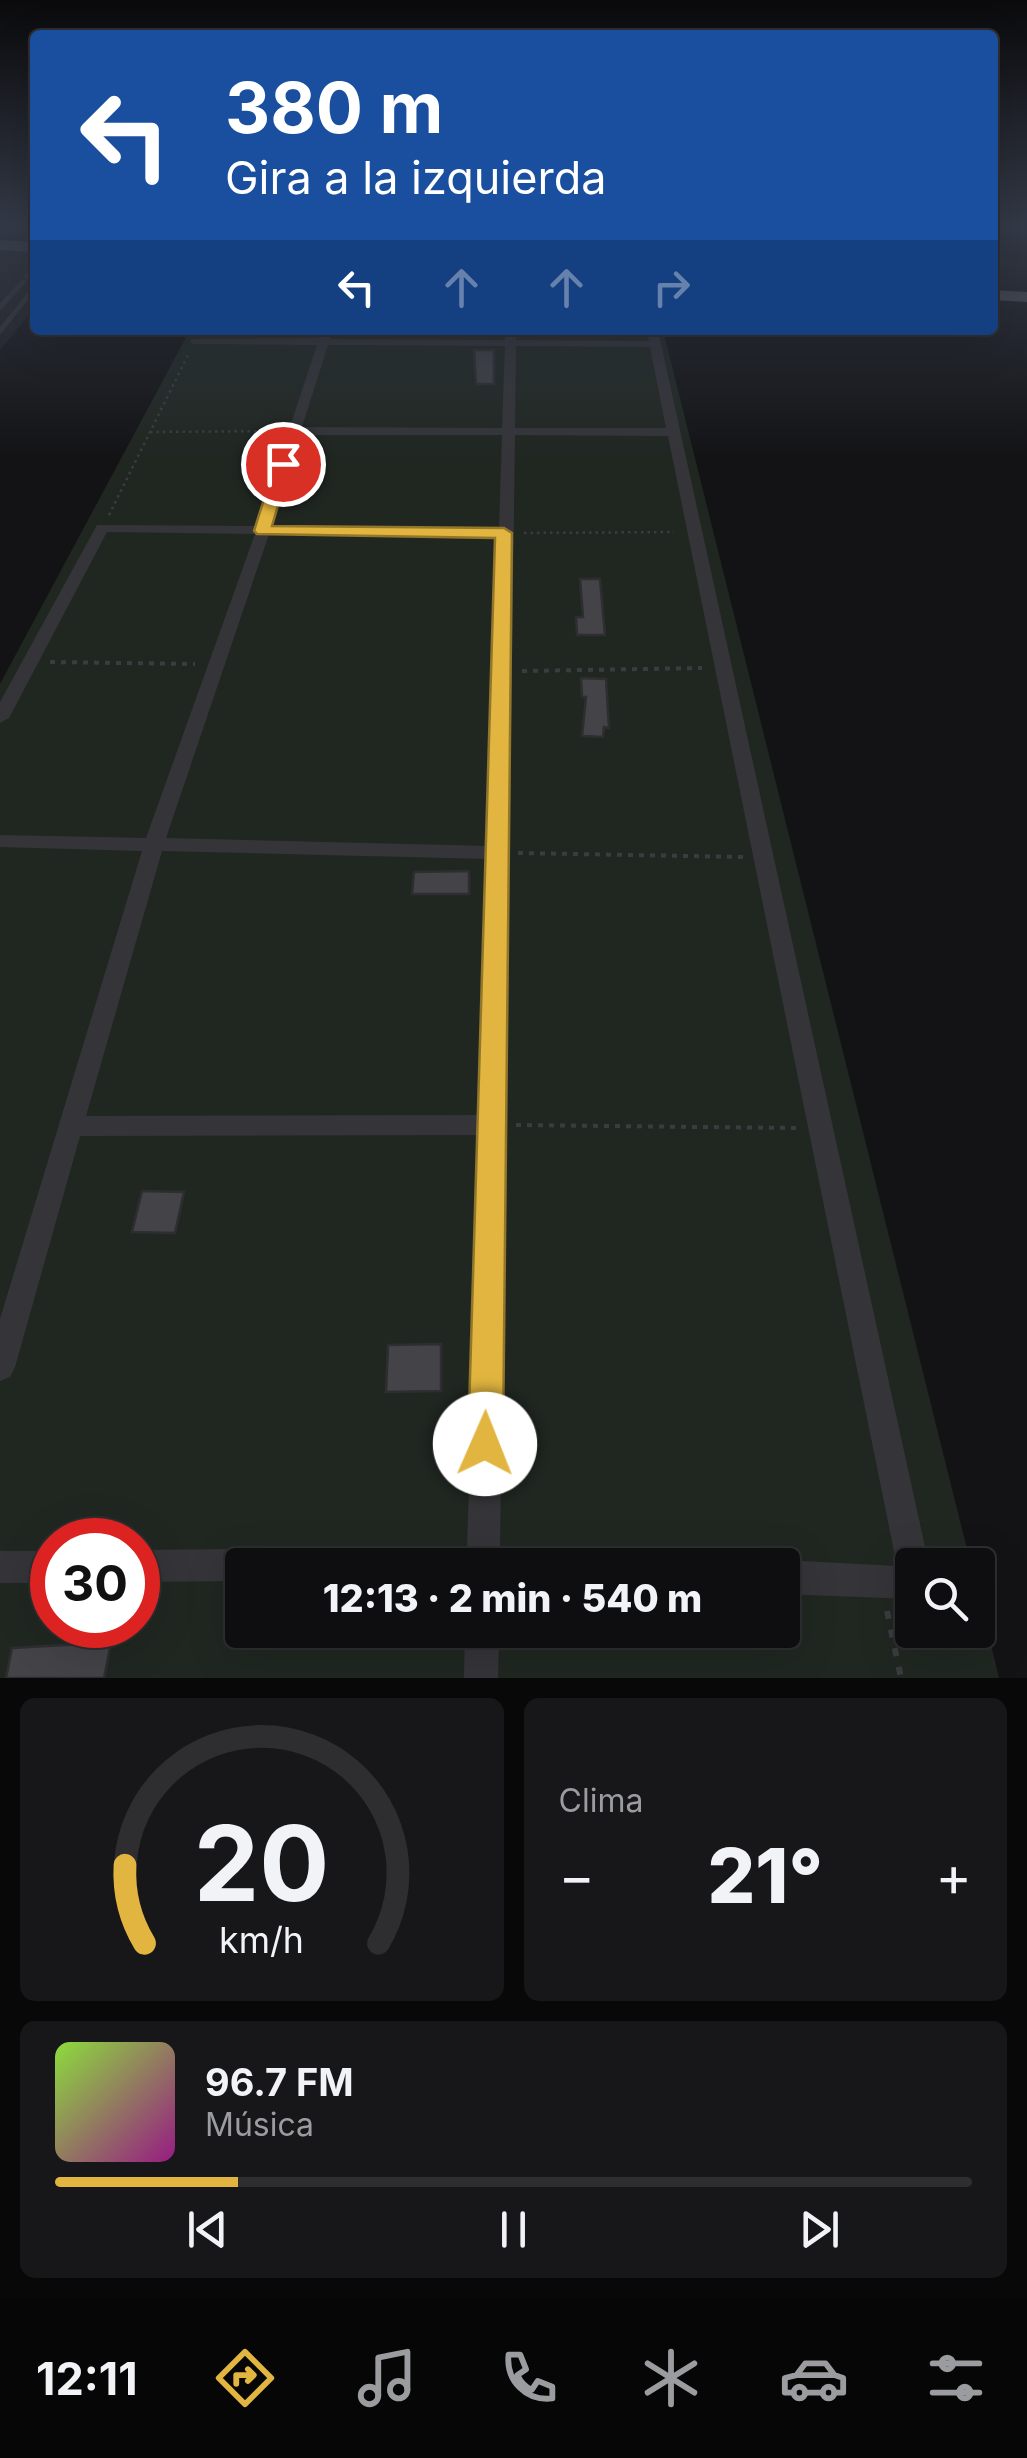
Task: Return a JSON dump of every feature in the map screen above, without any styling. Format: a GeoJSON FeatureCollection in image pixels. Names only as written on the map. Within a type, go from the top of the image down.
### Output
{"type":"FeatureCollection","features":[{"type":"Feature","properties":{"kind":"street"},"geometry":{"type":"LineString","coordinates":[[0,1367],[74,1126],[154,843],[263,531],[325,336]]}},
{"type":"Feature","properties":{"kind":"street"},"geometry":{"type":"LineString","coordinates":[[195,340],[325,336],[653,337],[909,1548]]}},
{"type":"Feature","properties":{"kind":"street"},"geometry":{"type":"LineString","coordinates":[[483,1548],[511,336]]}},
{"type":"Feature","properties":{"kind":"street"},"geometry":{"type":"LineString","coordinates":[[293,431],[672,432]]}},
{"type":"Feature","properties":{"kind":"street"},"geometry":{"type":"LineString","coordinates":[[0,718],[102,528],[504,533]]}},
{"type":"Feature","properties":{"kind":"street"},"geometry":{"type":"LineString","coordinates":[[0,840],[499,852]]}},
{"type":"Feature","properties":{"kind":"street"},"geometry":{"type":"LineString","coordinates":[[74,1126],[491,1124]]}},
{"type":"Feature","properties":{"kind":"street"},"geometry":{"type":"LineString","coordinates":[[160,1566],[225,1566]]}},
{"type":"Feature","properties":{"kind":"street"},"geometry":{"type":"LineString","coordinates":[[0,1568],[30,1567]]}},
{"type":"Feature","properties":{"kind":"street"},"geometry":{"type":"LineString","coordinates":[[800,1578],[895,1582]]}},
{"type":"Feature","properties":{"kind":"street"},"geometry":{"type":"LineString","coordinates":[[481,1678],[482,1648]]}},
{"type":"Feature","properties":{"kind":"lane"},"geometry":{"type":"LineString","coordinates":[[0,331],[22,303]]}},
{"type":"Feature","properties":{"kind":"path"},"geometry":{"type":"LineString","coordinates":[[102,528],[195,340]]}},
{"type":"Feature","properties":{"kind":"path"},"geometry":{"type":"LineString","coordinates":[[150,432],[293,431]]}},
{"type":"Feature","properties":{"kind":"path"},"geometry":{"type":"LineString","coordinates":[[504,533],[693,532]]}},
{"type":"Feature","properties":{"kind":"path"},"geometry":{"type":"LineString","coordinates":[[30,662],[216,664]]}},
{"type":"Feature","properties":{"kind":"path"},"geometry":{"type":"LineString","coordinates":[[502,671],[722,668]]}},
{"type":"Feature","properties":{"kind":"path"},"geometry":{"type":"LineString","coordinates":[[499,852],[762,858]]}},
{"type":"Feature","properties":{"kind":"path"},"geometry":{"type":"LineString","coordinates":[[491,1124],[820,1128]]}},
{"type":"Feature","properties":{"kind":"path"},"geometry":{"type":"LineString","coordinates":[[900,1648],[901,1678]]}},
{"type":"Feature","properties":{"kind":"shaded area"},"geometry":{"type":"Polygon","coordinates":[[[0,303],[30,303],[30,314],[0,350],[0,303]]]}},
{"type":"Feature","properties":{"kind":"shaded area"},"geometry":{"type":"Polygon","coordinates":[[[187,335],[664,335],[967,1548],[895,1548],[895,1648],[992,1648],[999,1678],[0,1678],[0,684],[187,335]]]}},
{"type":"Feature","properties":{"kind":"building"},"geometry":{"type":"Polygon","coordinates":[[[474,350],[494,350],[494,384],[476,384],[474,350]]]}},
{"type":"Feature","properties":{"kind":"building"},"geometry":{"type":"Polygon","coordinates":[[[580,579],[600,579],[605,635],[577,635],[576,617],[583,617],[580,579]]]}},
{"type":"Feature","properties":{"kind":"building"},"geometry":{"type":"Polygon","coordinates":[[[581,678],[606,679],[609,728],[604,727],[603,737],[582,736],[586,697],[582,697],[581,678]]]}},
{"type":"Feature","properties":{"kind":"building"},"geometry":{"type":"Polygon","coordinates":[[[469,871],[469,894],[412,894],[414,872],[469,871]]]}},
{"type":"Feature","properties":{"kind":"building"},"geometry":{"type":"Polygon","coordinates":[[[142,1191],[184,1192],[175,1233],[132,1232],[142,1191]]]}},
{"type":"Feature","properties":{"kind":"building"},"geometry":{"type":"Polygon","coordinates":[[[441,1344],[441,1391],[386,1392],[388,1345],[441,1344]]]}},
{"type":"Feature","properties":{"kind":"building"},"geometry":{"type":"Polygon","coordinates":[[[12,1648],[110,1648],[104,1678],[6,1678],[12,1648]]]}},
{"type":"Feature","properties":{"kind":"route"},"geometry":{"type":"LineString","coordinates":[[283,464],[263,531],[504,533],[485,1444]]}}]}
